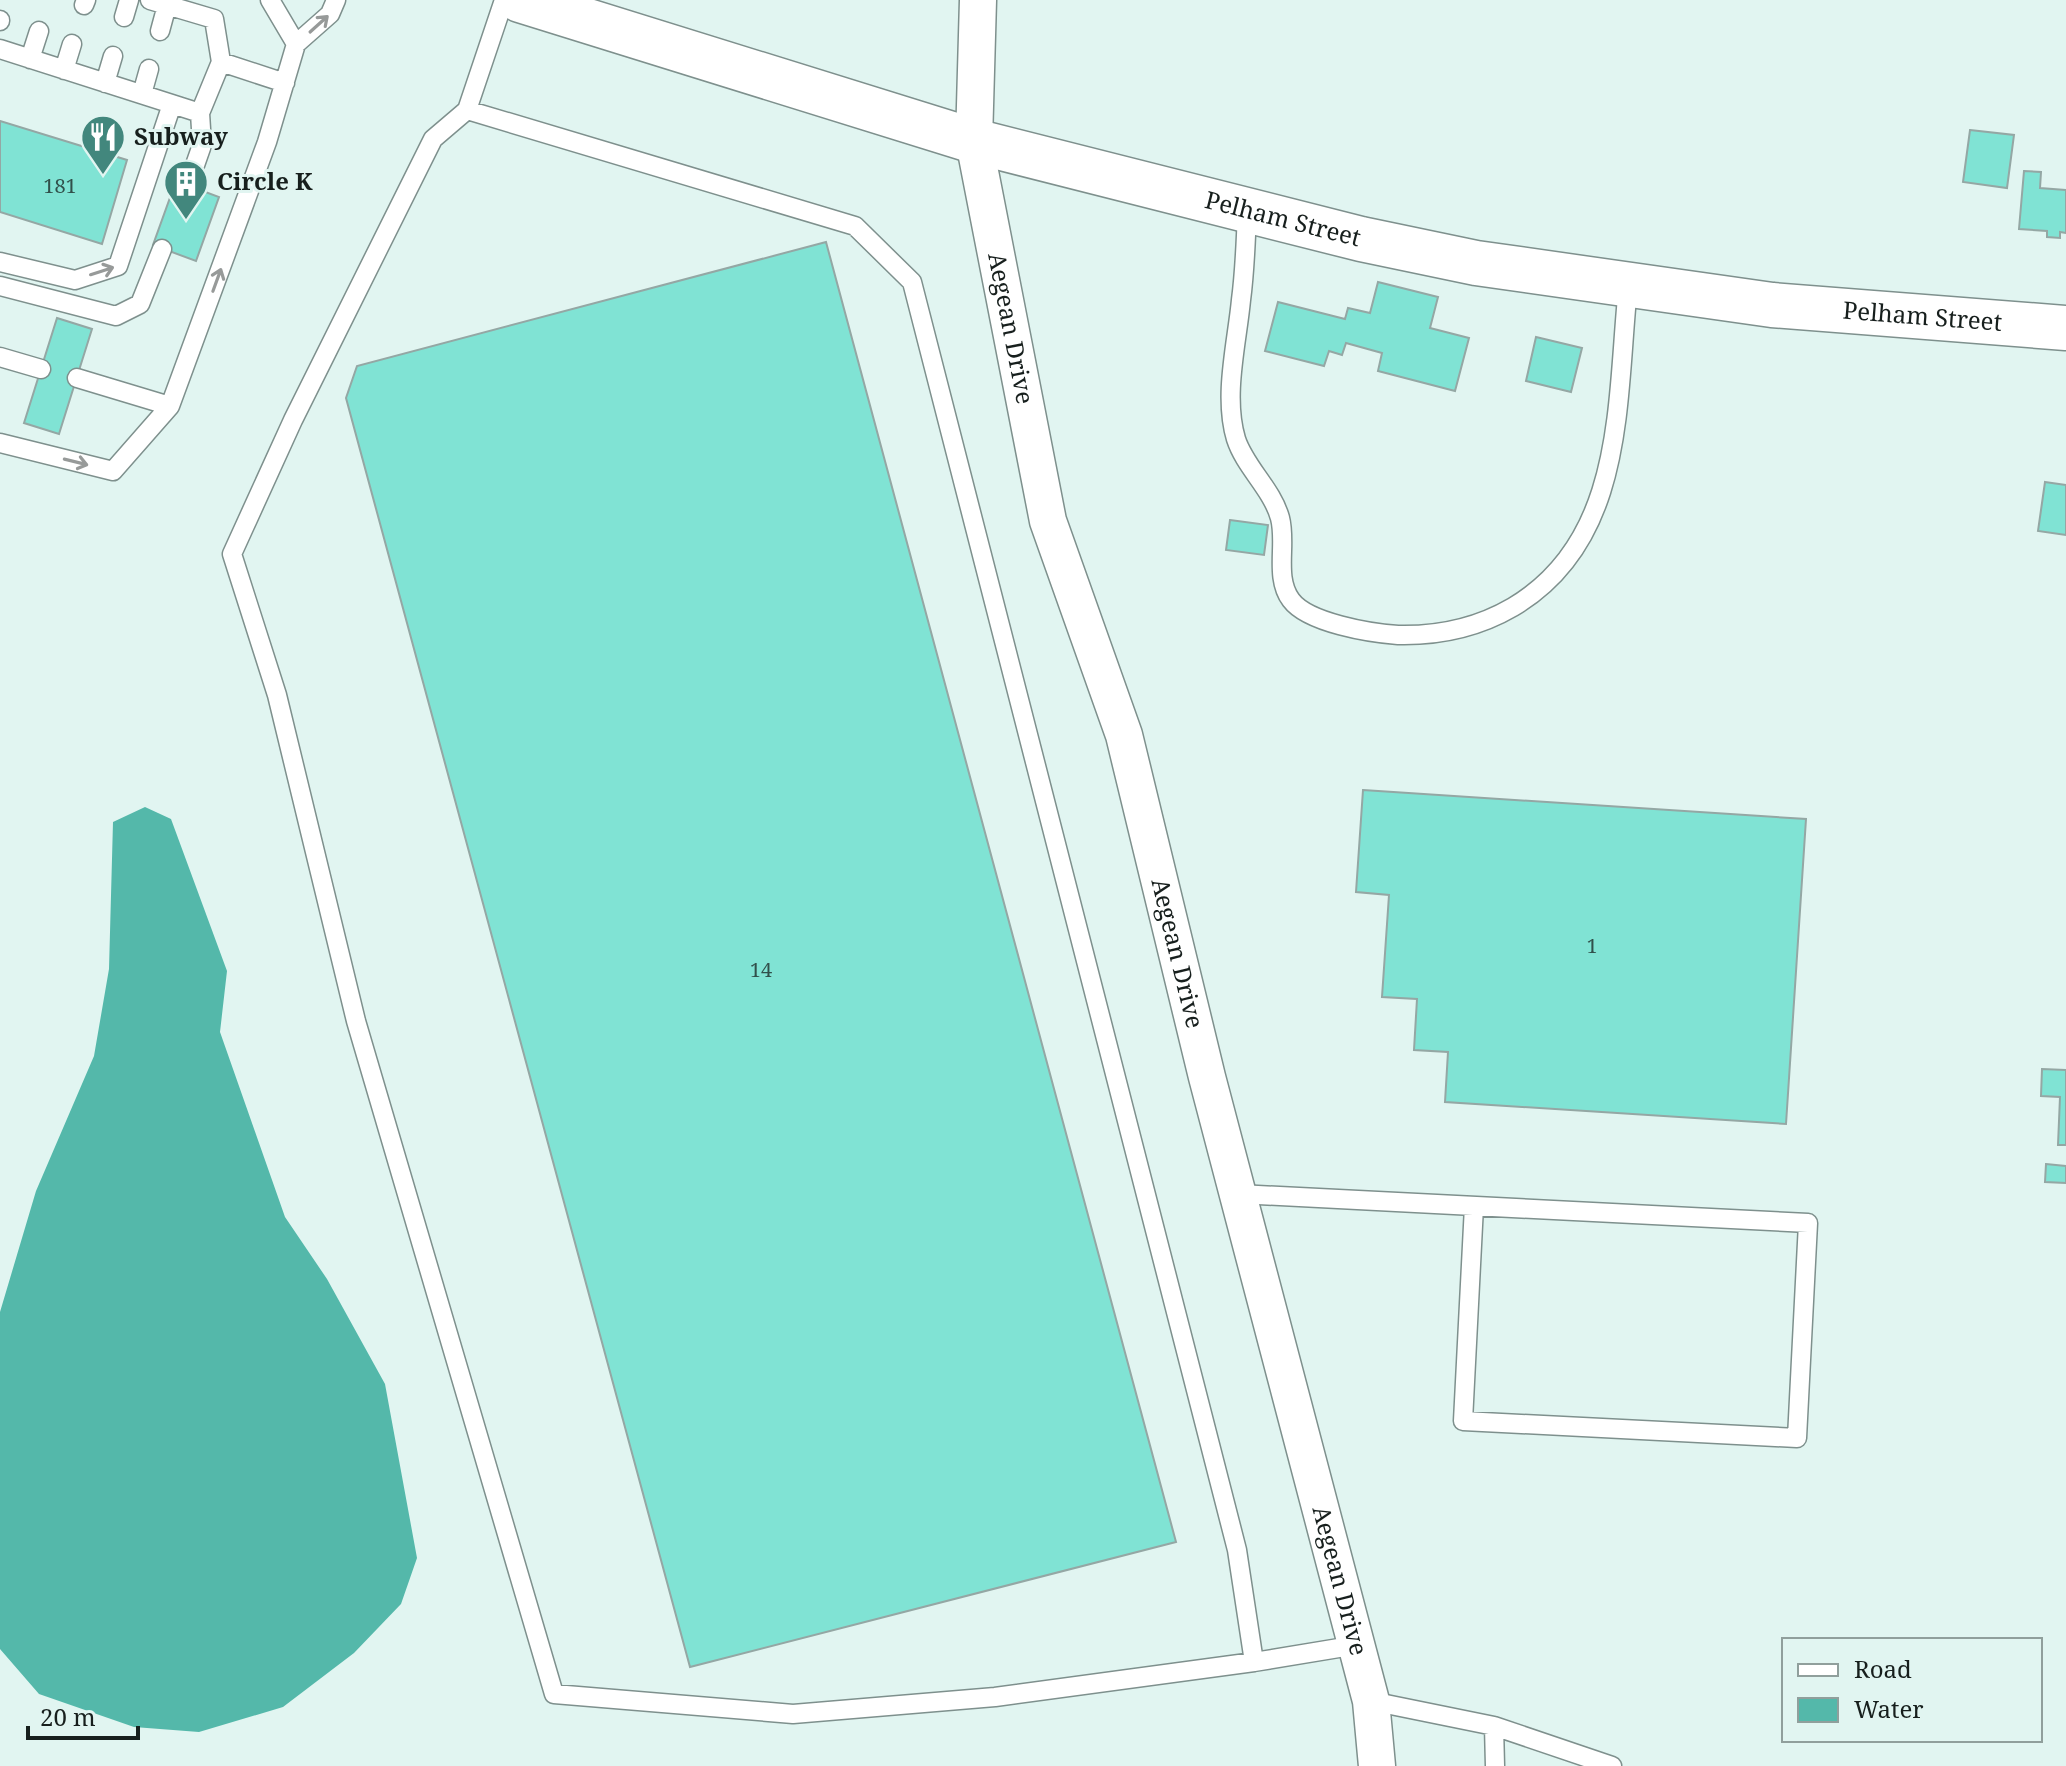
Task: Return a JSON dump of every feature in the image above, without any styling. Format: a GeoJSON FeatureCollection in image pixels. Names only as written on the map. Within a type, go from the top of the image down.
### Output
{"type":"FeatureCollection","features":[{"type":"Feature","properties":{"kind":"street","name":"Pelham Street"},"geometry":{"type":"LineString","coordinates":[[520,0],[974,141],[1247,210],[1476,263],[1628,287],[1772,305],[2066,328]]}},
{"type":"Feature","properties":{"kind":"street","name":"Aegean Drive"},"geometry":{"type":"LineString","coordinates":[[978,0],[974,141],[1048,521],[1124,735],[1207,1077],[1371,1701],[1377,1766]]}},
{"type":"Feature","properties":{"kind":"lane"},"geometry":{"type":"LineString","coordinates":[[270,0],[296,44]]}},
{"type":"Feature","properties":{"kind":"lane"},"geometry":{"type":"LineString","coordinates":[[0,443],[113,471],[170,406],[267,142],[296,44],[330,14],[336,0]]}},
{"type":"Feature","properties":{"kind":"lane"},"geometry":{"type":"LineString","coordinates":[[504,0],[467,110],[433,139],[293,420],[232,554],[277,695],[356,1021],[554,1694],[793,1714],[995,1697],[1357,1645]]}},
{"type":"Feature","properties":{"kind":"lane"},"geometry":{"type":"LineString","coordinates":[[160,31],[159,3],[214,19],[221,62],[200,113],[202,145],[188,185]]}},
{"type":"Feature","properties":{"kind":"lane"},"geometry":{"type":"LineString","coordinates":[[30,59],[39,31]]}},
{"type":"Feature","properties":{"kind":"lane"},"geometry":{"type":"LineString","coordinates":[[64,70],[72,44]]}},
{"type":"Feature","properties":{"kind":"lane"},"geometry":{"type":"LineString","coordinates":[[0,49],[200,113]]}},
{"type":"Feature","properties":{"kind":"lane"},"geometry":{"type":"LineString","coordinates":[[105,83],[113,56]]}},
{"type":"Feature","properties":{"kind":"lane"},"geometry":{"type":"LineString","coordinates":[[221,62],[285,83]]}},
{"type":"Feature","properties":{"kind":"lane"},"geometry":{"type":"LineString","coordinates":[[142,94],[149,69]]}},
{"type":"Feature","properties":{"kind":"lane"},"geometry":{"type":"LineString","coordinates":[[0,262],[75,280],[118,266],[172,104]]}},
{"type":"Feature","properties":{"kind":"lane"},"geometry":{"type":"LineString","coordinates":[[467,110],[855,226],[912,282],[1237,1550],[1254,1662]]}},
{"type":"Feature","properties":{"kind":"lane"},"geometry":{"type":"LineString","coordinates":[[1247,210],[1232,406],[1236,439],[1280,516],[1283,585],[1292,602],[1309,615],[1382,634],[1429,636],[1465,629],[1501,614],[1543,589],[1573,553],[1594,515],[1610,465],[1628,287]]}},
{"type":"Feature","properties":{"kind":"lane"},"geometry":{"type":"LineString","coordinates":[[0,286],[116,316],[140,304],[162,249]]}},
{"type":"Feature","properties":{"kind":"lane"},"geometry":{"type":"LineString","coordinates":[[0,357],[41,369]]}},
{"type":"Feature","properties":{"kind":"lane"},"geometry":{"type":"LineString","coordinates":[[77,378],[170,406]]}},
{"type":"Feature","properties":{"kind":"lane"},"geometry":{"type":"LineString","coordinates":[[1239,1194],[1808,1223],[1797,1438],[1463,1421],[1474,1206]]}},
{"type":"Feature","properties":{"kind":"lane"},"geometry":{"type":"LineString","coordinates":[[1371,1701],[1494,1726],[1612,1766]]}},
{"type":"Feature","properties":{"kind":"lane"},"geometry":{"type":"LineString","coordinates":[[1494,1726],[1495,1766]]}},
{"type":"Feature","properties":{"kind":"water"},"geometry":{"type":"Polygon","coordinates":[[[145,807],[171,819],[227,971],[220,1032],[285,1217],[327,1279],[385,1384],[417,1558],[401,1604],[354,1653],[283,1707],[199,1732],[134,1727],[39,1694],[0,1649],[0,1312],[36,1191],[94,1056],[109,969],[113,822],[145,807]]]}},
{"type":"Feature","properties":{"kind":"building"},"geometry":{"type":"Polygon","coordinates":[[[0,121],[127,160],[102,244],[0,212],[0,121]]]}},
{"type":"Feature","properties":{"kind":"building"},"geometry":{"type":"Polygon","coordinates":[[[1970,130],[2014,135],[2007,188],[1963,182],[1970,130]]]}},
{"type":"Feature","properties":{"kind":"building"},"geometry":{"type":"Polygon","coordinates":[[[2024,171],[2041,172],[2040,188],[2066,190],[2066,233],[2060,232],[2060,238],[2047,237],[2047,231],[2019,229],[2024,171]]]}},
{"type":"Feature","properties":{"kind":"building","name":"Circle K"},"geometry":{"type":"Polygon","coordinates":[[[176,181],[219,197],[196,261],[153,245],[176,181]]]}},
{"type":"Feature","properties":{"kind":"building"},"geometry":{"type":"Polygon","coordinates":[[[826,242],[1176,1542],[690,1667],[346,398],[357,366],[826,242]]]}},
{"type":"Feature","properties":{"kind":"building"},"geometry":{"type":"Polygon","coordinates":[[[1378,282],[1438,297],[1430,328],[1469,338],[1455,391],[1378,371],[1382,353],[1346,343],[1342,355],[1329,351],[1324,366],[1265,351],[1278,302],[1345,319],[1348,308],[1370,313],[1378,282]]]}},
{"type":"Feature","properties":{"kind":"building"},"geometry":{"type":"Polygon","coordinates":[[[57,318],[92,329],[59,434],[24,423],[57,318]]]}},
{"type":"Feature","properties":{"kind":"building"},"geometry":{"type":"Polygon","coordinates":[[[1536,337],[1582,348],[1571,392],[1526,381],[1536,337]]]}},
{"type":"Feature","properties":{"kind":"building"},"geometry":{"type":"Polygon","coordinates":[[[2045,482],[2066,485],[2066,535],[2038,531],[2045,482]]]}},
{"type":"Feature","properties":{"kind":"building"},"geometry":{"type":"Polygon","coordinates":[[[1230,520],[1268,525],[1264,555],[1226,550],[1230,520]]]}},
{"type":"Feature","properties":{"kind":"building"},"geometry":{"type":"Polygon","coordinates":[[[1363,790],[1806,819],[1786,1124],[1445,1102],[1448,1052],[1414,1050],[1417,999],[1382,997],[1389,895],[1356,892],[1363,790]]]}},
{"type":"Feature","properties":{"kind":"building"},"geometry":{"type":"Polygon","coordinates":[[[2042,1069],[2066,1070],[2066,1145],[2058,1145],[2060,1097],[2041,1096],[2042,1069]]]}},
{"type":"Feature","properties":{"kind":"building"},"geometry":{"type":"Polygon","coordinates":[[[2046,1164],[2066,1166],[2066,1183],[2045,1182],[2046,1164]]]}},
{"type":"Feature","properties":{"kind":"place","name":"Subway"},"geometry":{"type":"Point","coordinates":[103,176]}},
{"type":"Feature","properties":{"kind":"place","name":"Circle K"},"geometry":{"type":"Point","coordinates":[186,221]}}]}
